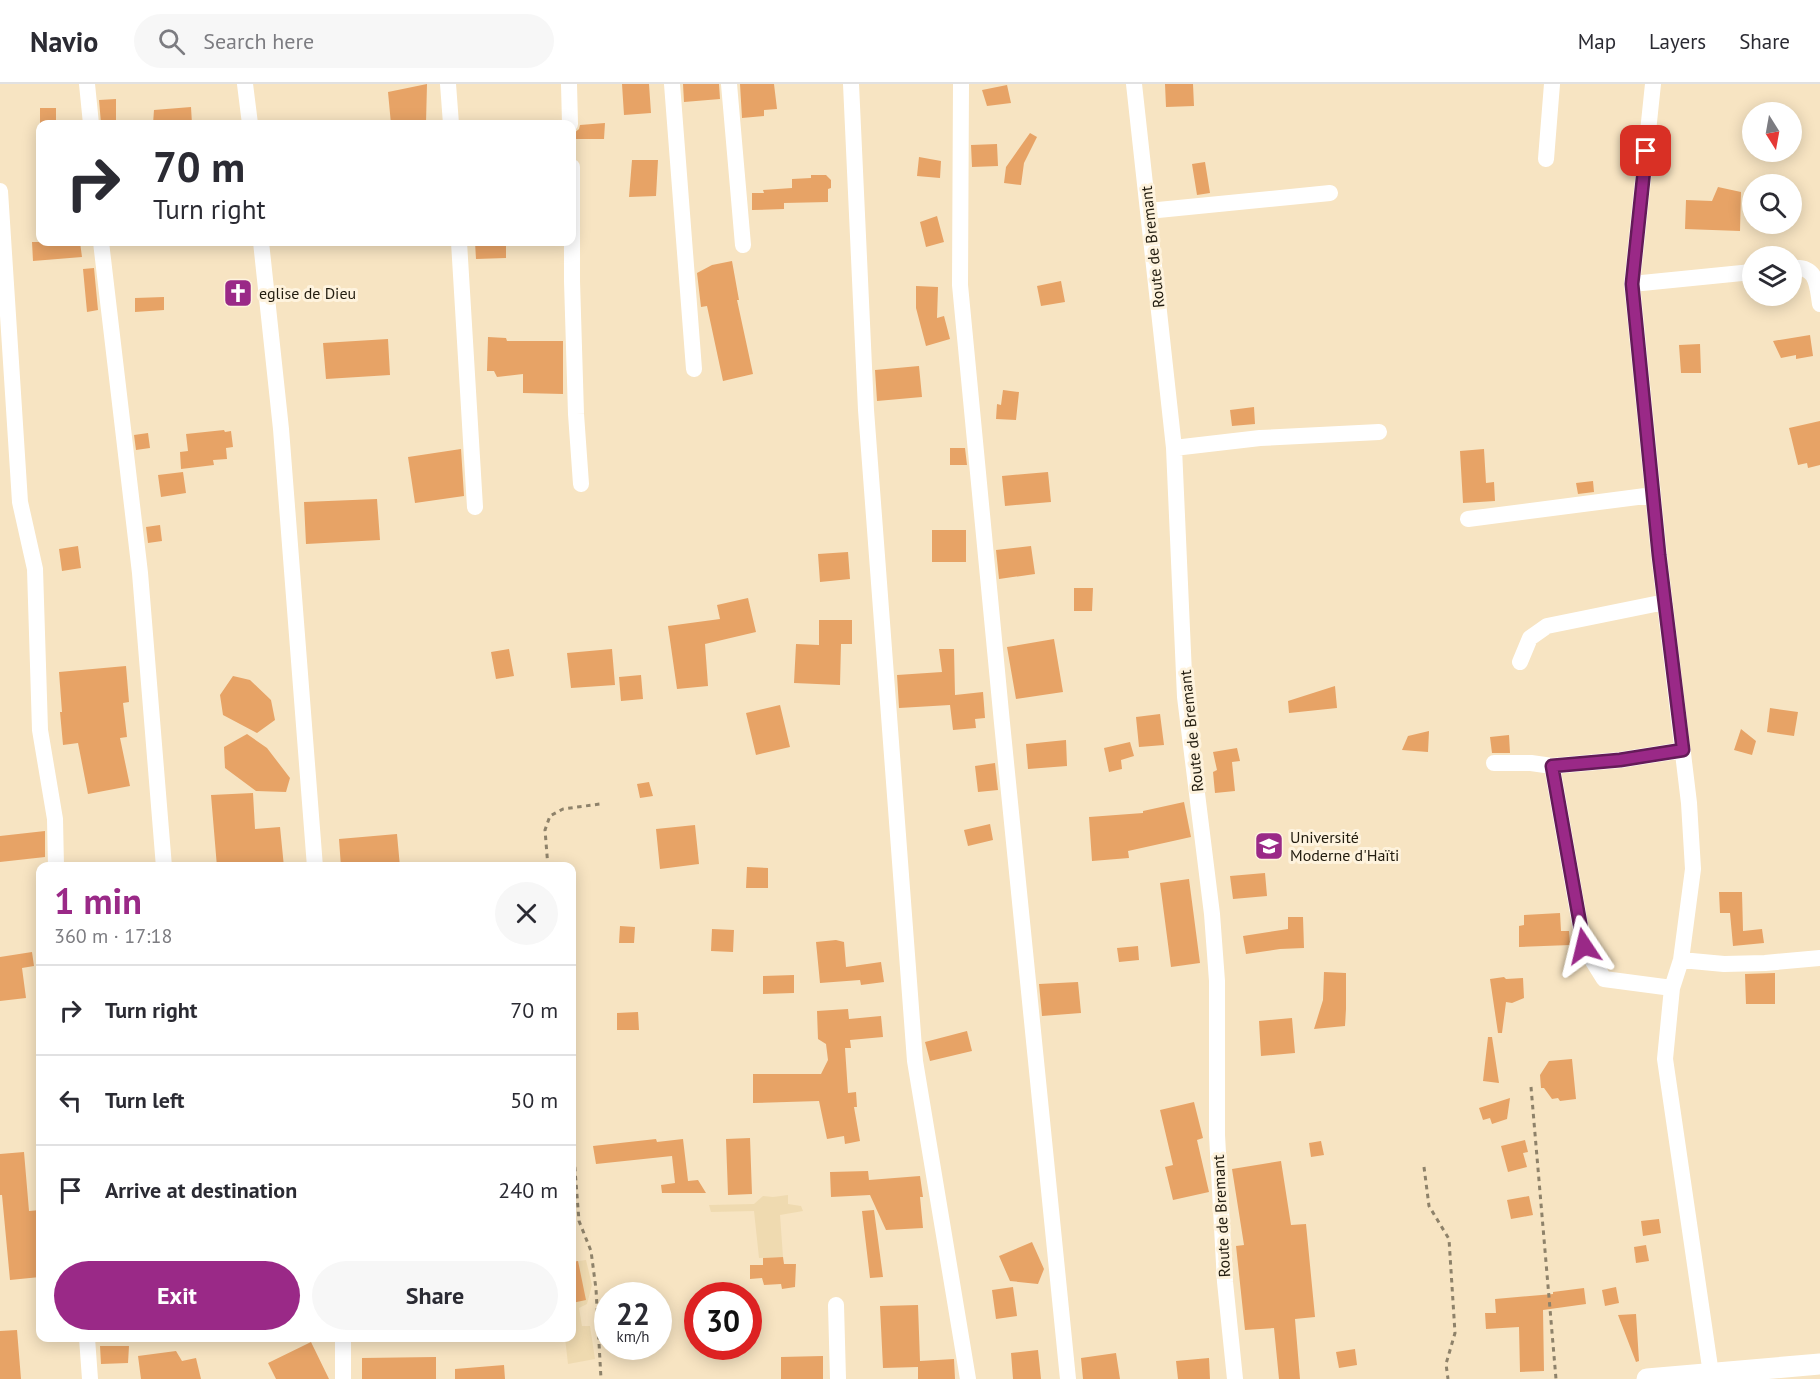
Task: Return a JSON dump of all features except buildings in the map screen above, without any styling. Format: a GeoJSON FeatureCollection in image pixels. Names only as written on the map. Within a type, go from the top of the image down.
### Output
{"type":"FeatureCollection","features":[{"type":"Feature","properties":{"kind":"main road"},"geometry":{"type":"LineString","coordinates":[[1647,1379],[1820,1364]]}},
{"type":"Feature","properties":{"kind":"street"},"geometry":{"type":"LineString","coordinates":[[87,84],[91,120]]}},
{"type":"Feature","properties":{"kind":"street"},"geometry":{"type":"LineString","coordinates":[[245,84],[249,120]]}},
{"type":"Feature","properties":{"kind":"street"},"geometry":{"type":"LineString","coordinates":[[448,84],[451,120]]}},
{"type":"Feature","properties":{"kind":"street"},"geometry":{"type":"LineString","coordinates":[[569,84],[570,120]]}},
{"type":"Feature","properties":{"kind":"street"},"geometry":{"type":"LineString","coordinates":[[672,84],[694,369]]}},
{"type":"Feature","properties":{"kind":"street"},"geometry":{"type":"LineString","coordinates":[[729,84],[743,245]]}},
{"type":"Feature","properties":{"kind":"street"},"geometry":{"type":"LineString","coordinates":[[851,84],[866,410],[915,1060],[968,1379]]}},
{"type":"Feature","properties":{"kind":"street"},"geometry":{"type":"LineString","coordinates":[[961,84],[960,285],[1068,1379]]}},
{"type":"Feature","properties":{"kind":"street","name":"Route de Bremant"},"geometry":{"type":"LineString","coordinates":[[1134,84],[1174,448],[1185,698],[1212,914],[1217,981],[1216,1135],[1225,1282],[1235,1379]]}},
{"type":"Feature","properties":{"kind":"street"},"geometry":{"type":"LineString","coordinates":[[1546,159],[1552,84]]}},
{"type":"Feature","properties":{"kind":"street"},"geometry":{"type":"LineString","coordinates":[[1653,84],[1632,284],[1653,495],[1689,803],[1693,869],[1681,960],[1672,988],[1665,1059],[1711,1374]]}},
{"type":"Feature","properties":{"kind":"street"},"geometry":{"type":"LineString","coordinates":[[0,191],[20,502],[35,569],[40,730],[55,819],[56,862]]}},
{"type":"Feature","properties":{"kind":"street"},"geometry":{"type":"LineString","coordinates":[[1148,211],[1330,193]]}},
{"type":"Feature","properties":{"kind":"street"},"geometry":{"type":"LineString","coordinates":[[101,246],[140,573],[164,862]]}},
{"type":"Feature","properties":{"kind":"street"},"geometry":{"type":"LineString","coordinates":[[261,246],[281,429],[315,862]]}},
{"type":"Feature","properties":{"kind":"street"},"geometry":{"type":"LineString","coordinates":[[459,246],[475,507]]}},
{"type":"Feature","properties":{"kind":"street"},"geometry":{"type":"LineString","coordinates":[[572,246],[576,414],[581,484]]}},
{"type":"Feature","properties":{"kind":"street"},"geometry":{"type":"LineString","coordinates":[[1802,269],[1814,274],[1820,304]]}},
{"type":"Feature","properties":{"kind":"street"},"geometry":{"type":"LineString","coordinates":[[1632,284],[1742,273]]}},
{"type":"Feature","properties":{"kind":"street"},"geometry":{"type":"LineString","coordinates":[[1174,448],[1260,438],[1379,432]]}},
{"type":"Feature","properties":{"kind":"street"},"geometry":{"type":"LineString","coordinates":[[1468,519],[1653,495]]}},
{"type":"Feature","properties":{"kind":"street"},"geometry":{"type":"LineString","coordinates":[[1520,662],[1530,638],[1547,626],[1665,602]]}},
{"type":"Feature","properties":{"kind":"street"},"geometry":{"type":"LineString","coordinates":[[1494,763],[1531,763],[1552,766],[1620,760],[1683,750]]}},
{"type":"Feature","properties":{"kind":"street"},"geometry":{"type":"LineString","coordinates":[[1552,766],[1584,946],[1604,979],[1672,988]]}},
{"type":"Feature","properties":{"kind":"street"},"geometry":{"type":"LineString","coordinates":[[1681,960],[1734,964],[1820,958]]}},
{"type":"Feature","properties":{"kind":"street"},"geometry":{"type":"LineString","coordinates":[[836,1305],[838,1379]]}},
{"type":"Feature","properties":{"kind":"street"},"geometry":{"type":"LineString","coordinates":[[87,1342],[90,1379]]}},
{"type":"Feature","properties":{"kind":"street"},"geometry":{"type":"LineString","coordinates":[[343,1342],[343,1379]]}},
{"type":"Feature","properties":{"kind":"path"},"geometry":{"type":"LineString","coordinates":[[548,862],[545,830],[550,816],[563,809],[600,804]]}},
{"type":"Feature","properties":{"kind":"path"},"geometry":{"type":"LineString","coordinates":[[1531,1087],[1556,1379]]}},
{"type":"Feature","properties":{"kind":"path"},"geometry":{"type":"LineString","coordinates":[[1424,1167],[1429,1206],[1449,1239],[1455,1333],[1446,1364],[1448,1379]]}},
{"type":"Feature","properties":{"kind":"path"},"geometry":{"type":"LineString","coordinates":[[576,1182],[579,1221],[591,1251],[596,1289],[601,1379]]}},
{"type":"Feature","properties":{"kind":"shaded area"},"geometry":{"type":"Polygon","coordinates":[[[788,1195],[788,1204],[801,1206],[803,1211],[780,1215],[783,1257],[759,1258],[754,1211],[711,1212],[709,1205],[754,1204],[763,1196],[788,1195]]]}},
{"type":"Feature","properties":{"kind":"shaded area"},"geometry":{"type":"Polygon","coordinates":[[[586,1260],[592,1285],[587,1304],[579,1308],[582,1326],[590,1326],[594,1359],[568,1364],[565,1342],[576,1342],[576,1261],[586,1260]]]}},
{"type":"Feature","properties":{"kind":"place","name":"eglise de Dieu"},"geometry":{"type":"Point","coordinates":[238,293]}},
{"type":"Feature","properties":{"kind":"place","name":"Université Moderne d'Haïti"},"geometry":{"type":"Point","coordinates":[1269,846]}},
{"type":"Feature","properties":{"kind":"route"},"geometry":{"type":"LineString","coordinates":[[1584,946],[1552,766],[1620,760],[1683,750],[1659,555],[1632,284],[1646,151]]}}]}
